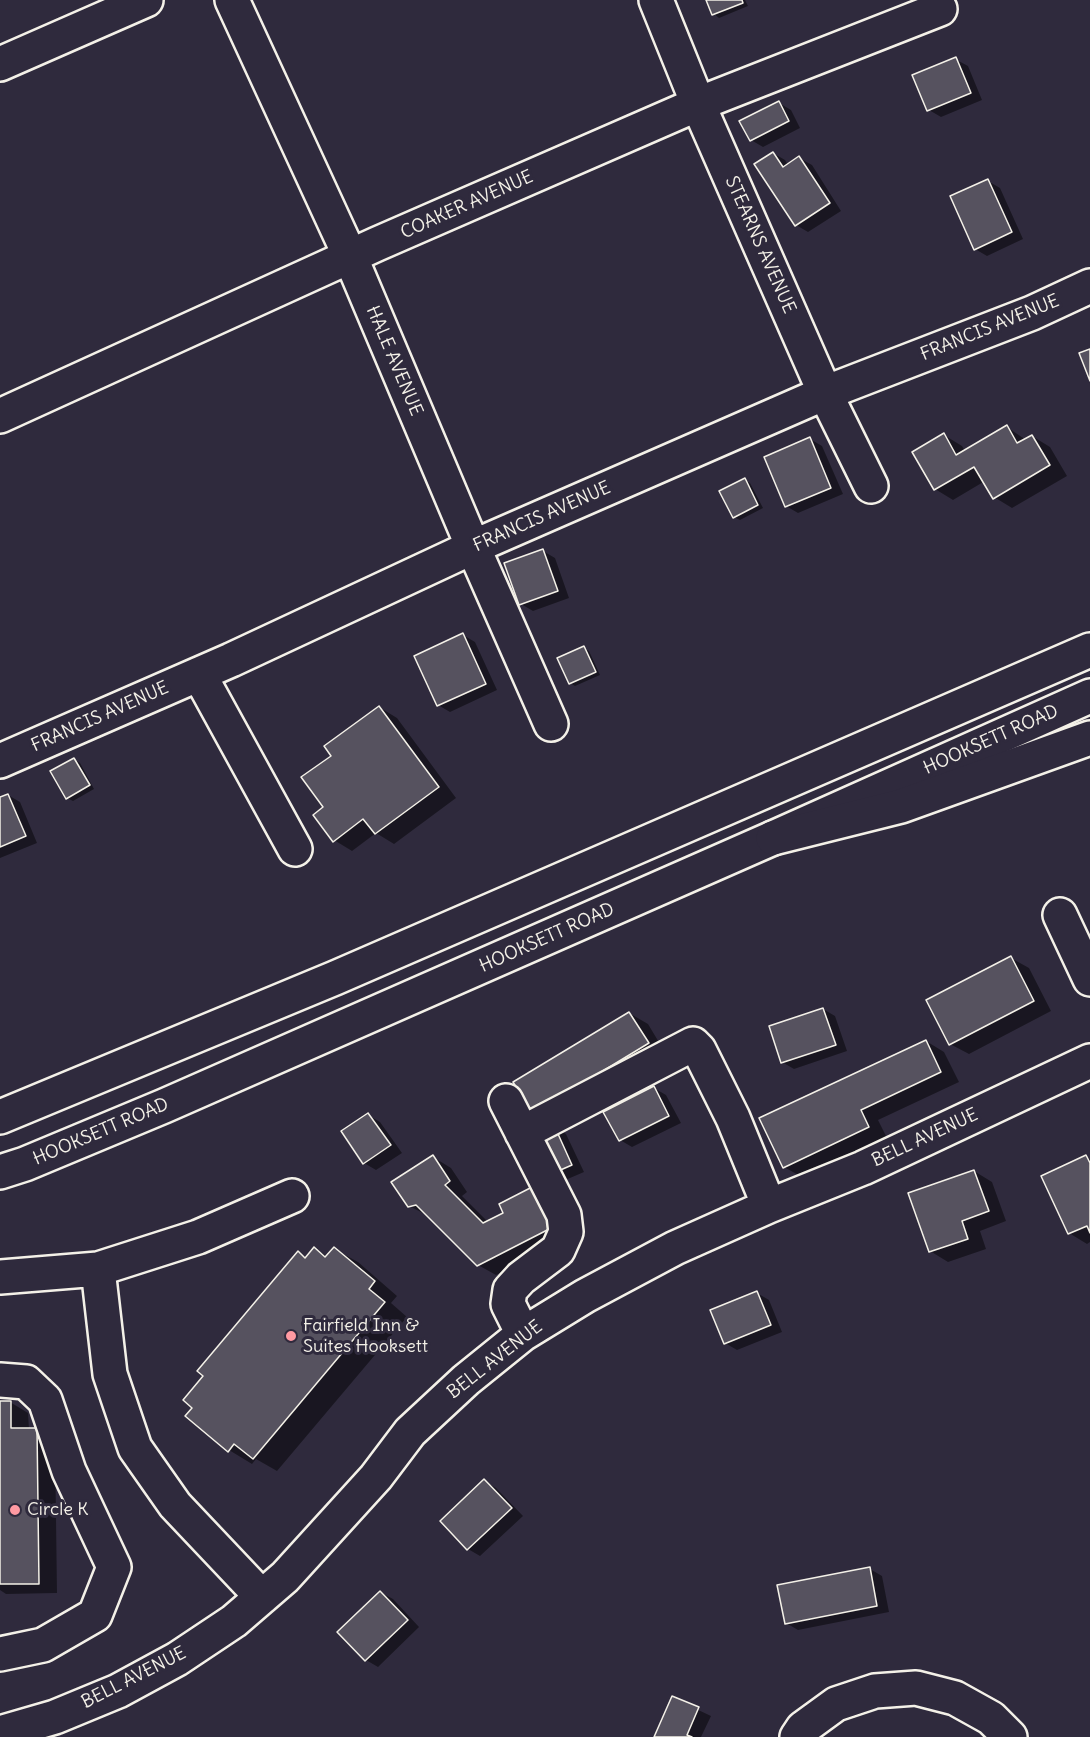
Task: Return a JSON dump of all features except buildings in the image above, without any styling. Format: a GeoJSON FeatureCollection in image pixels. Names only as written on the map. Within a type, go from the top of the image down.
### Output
{"type":"FeatureCollection","features":[{"type":"Feature","properties":{"kind":"main road"},"geometry":{"type":"LineString","coordinates":[[0,64],[146,0]]}},
{"type":"Feature","properties":{"kind":"main road","name":"HALE AVENUE"},"geometry":{"type":"LineString","coordinates":[[232,0],[350,256],[473,547],[551,724]]}},
{"type":"Feature","properties":{"kind":"main road","name":"STEARNS AVENUE"},"geometry":{"type":"LineString","coordinates":[[656,0],[698,104],[825,393],[871,486]]}},
{"type":"Feature","properties":{"kind":"main road","name":"COAKER AVENUE"},"geometry":{"type":"LineString","coordinates":[[0,416],[350,256],[698,104],[940,9]]}},
{"type":"Feature","properties":{"kind":"main road","name":"FRANCIS AVENUE"},"geometry":{"type":"LineString","coordinates":[[0,761],[199,674],[473,547],[825,393],[1032,313],[1090,286]]}},
{"type":"Feature","properties":{"kind":"main road"},"geometry":{"type":"LineString","coordinates":[[0,1117],[335,978],[1090,650]]}},
{"type":"Feature","properties":{"kind":"main road"},"geometry":{"type":"LineString","coordinates":[[199,674],[295,849]]}},
{"type":"Feature","properties":{"kind":"main road","name":"HOOKSETT ROAD"},"geometry":{"type":"LineString","coordinates":[[0,1172],[25,1164],[175,1102],[1090,696]]}},
{"type":"Feature","properties":{"kind":"main road"},"geometry":{"type":"LineString","coordinates":[[773,838],[901,806],[1090,738]]}},
{"type":"Feature","properties":{"kind":"main road"},"geometry":{"type":"LineString","coordinates":[[1059,915],[1090,979]]}},
{"type":"Feature","properties":{"kind":"main road"},"geometry":{"type":"LineString","coordinates":[[522,1132],[693,1044],[703,1057],[733,1118],[769,1206]]}},
{"type":"Feature","properties":{"kind":"main road","name":"BELL AVENUE"},"geometry":{"type":"LineString","coordinates":[[0,1733],[55,1717],[118,1691],[177,1659],[234,1621],[285,1576],[376,1477],[410,1432],[466,1380],[523,1334],[585,1296],[665,1254],[769,1206],[863,1168],[1090,1060]]}},
{"type":"Feature","properties":{"kind":"main road"},"geometry":{"type":"LineString","coordinates":[[506,1101],[564,1215],[566,1232],[558,1250],[521,1278],[510,1290],[508,1304],[523,1334]]}},
{"type":"Feature","properties":{"kind":"main road"},"geometry":{"type":"LineString","coordinates":[[0,1277],[98,1269],[198,1237],[292,1196]]}},
{"type":"Feature","properties":{"kind":"main road"},"geometry":{"type":"LineString","coordinates":[[98,1269],[110,1374],[135,1448],[175,1505],[262,1597]]}},
{"type":"Feature","properties":{"kind":"main road"},"geometry":{"type":"LineString","coordinates":[[0,1380],[27,1382],[45,1400],[69,1471],[114,1567],[95,1615],[43,1645],[0,1654]]}},
{"type":"Feature","properties":{"kind":"main road"},"geometry":{"type":"LineString","coordinates":[[796,1737],[803,1728],[836,1704],[875,1691],[916,1688],[956,1698],[992,1718],[1010,1737]]}},
{"type":"Feature","properties":{"kind":"place","name":"Fairfield Inn & Suites Hooksett"},"geometry":{"type":"Point","coordinates":[291,1336]}},
{"type":"Feature","properties":{"kind":"place","name":"Circle K"},"geometry":{"type":"Point","coordinates":[15,1510]}}]}
